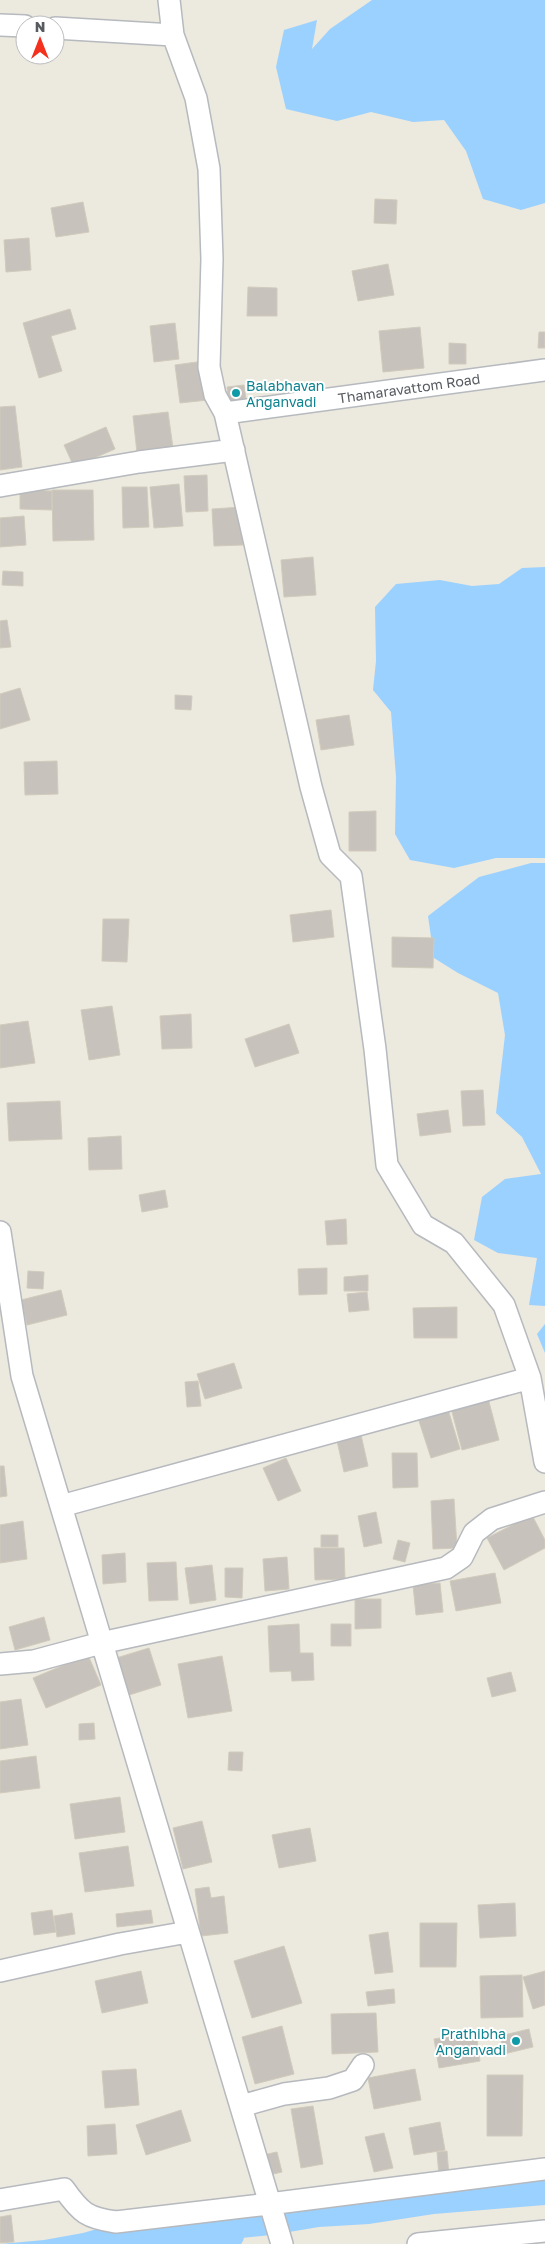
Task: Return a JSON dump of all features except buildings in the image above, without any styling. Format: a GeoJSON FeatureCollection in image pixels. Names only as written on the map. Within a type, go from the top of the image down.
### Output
{"type":"FeatureCollection","features":[{"type":"Feature","properties":{"kind":"street"},"geometry":{"type":"LineString","coordinates":[[169,0],[173,35],[196,98],[209,169],[212,259],[209,366],[215,395],[225,419],[234,450],[312,788],[330,855],[351,876],[375,1049],[387,1165],[423,1225],[454,1243],[504,1304],[530,1378],[545,1462]]}},
{"type":"Feature","properties":{"kind":"street"},"geometry":{"type":"LineString","coordinates":[[0,25],[15,26]]}},
{"type":"Feature","properties":{"kind":"street"},"geometry":{"type":"LineString","coordinates":[[65,29],[173,35]]}},
{"type":"Feature","properties":{"kind":"street","name":"Thamaravattom Road"},"geometry":{"type":"LineString","coordinates":[[225,419],[545,370]]}},
{"type":"Feature","properties":{"kind":"street"},"geometry":{"type":"LineString","coordinates":[[0,486],[139,462],[234,450]]}},
{"type":"Feature","properties":{"kind":"street"},"geometry":{"type":"LineString","coordinates":[[0,1232],[22,1376],[282,2244]]}},
{"type":"Feature","properties":{"kind":"street"},"geometry":{"type":"LineString","coordinates":[[61,1506],[530,1378]]}},
{"type":"Feature","properties":{"kind":"street"},"geometry":{"type":"LineString","coordinates":[[0,1664],[34,1660],[101,1643],[446,1568],[462,1557],[474,1533],[492,1519],[545,1502]]}},
{"type":"Feature","properties":{"kind":"street"},"geometry":{"type":"LineString","coordinates":[[0,1971],[139,1940],[188,1932]]}},
{"type":"Feature","properties":{"kind":"street"},"geometry":{"type":"LineString","coordinates":[[240,2106],[284,2094],[329,2088],[353,2080],[363,2065]]}},
{"type":"Feature","properties":{"kind":"street"},"geometry":{"type":"LineString","coordinates":[[0,2200],[64,2189],[74,2203],[93,2219],[116,2222],[545,2169]]}},
{"type":"Feature","properties":{"kind":"street"},"geometry":{"type":"LineString","coordinates":[[418,2244],[545,2232]]}},
{"type":"Feature","properties":{"kind":"water"},"geometry":{"type":"Polygon","coordinates":[[[372,0],[545,0],[545,203],[521,210],[483,199],[466,151],[444,120],[413,122],[371,112],[337,121],[286,109],[276,67],[284,30],[317,20],[312,49],[330,29],[372,0]]]}},
{"type":"Feature","properties":{"kind":"water"},"geometry":{"type":"Polygon","coordinates":[[[545,567],[545,858],[496,858],[454,868],[410,860],[395,834],[396,777],[391,712],[373,690],[376,661],[375,607],[396,584],[440,580],[472,586],[499,584],[522,568],[545,567]]]}},
{"type":"Feature","properties":{"kind":"water"},"geometry":{"type":"Polygon","coordinates":[[[531,863],[545,863],[545,1306],[529,1305],[537,1258],[498,1253],[474,1240],[482,1197],[505,1179],[541,1174],[522,1137],[496,1113],[505,1035],[498,993],[458,973],[434,958],[428,916],[479,877],[531,863]]]}},
{"type":"Feature","properties":{"kind":"water"},"geometry":{"type":"Polygon","coordinates":[[[545,1324],[545,1353],[537,1334],[545,1324]]]}},
{"type":"Feature","properties":{"kind":"water"},"geometry":{"type":"Polygon","coordinates":[[[545,2161],[545,2205],[434,2214],[369,2224],[319,2227],[271,2235],[184,2244],[0,2244],[44,2240],[83,2233],[121,2222],[545,2161]]]}},
{"type":"Feature","properties":{"kind":"waterway"},"geometry":{"type":"LineString","coordinates":[[186,2244],[232,2236]]}},
{"type":"Feature","properties":{"kind":"place","name":"Balabhavan Anganvadi"},"geometry":{"type":"Point","coordinates":[236,393]}},
{"type":"Feature","properties":{"kind":"place","name":"Prathibha Anganvadi"},"geometry":{"type":"Point","coordinates":[516,2041]}}]}
